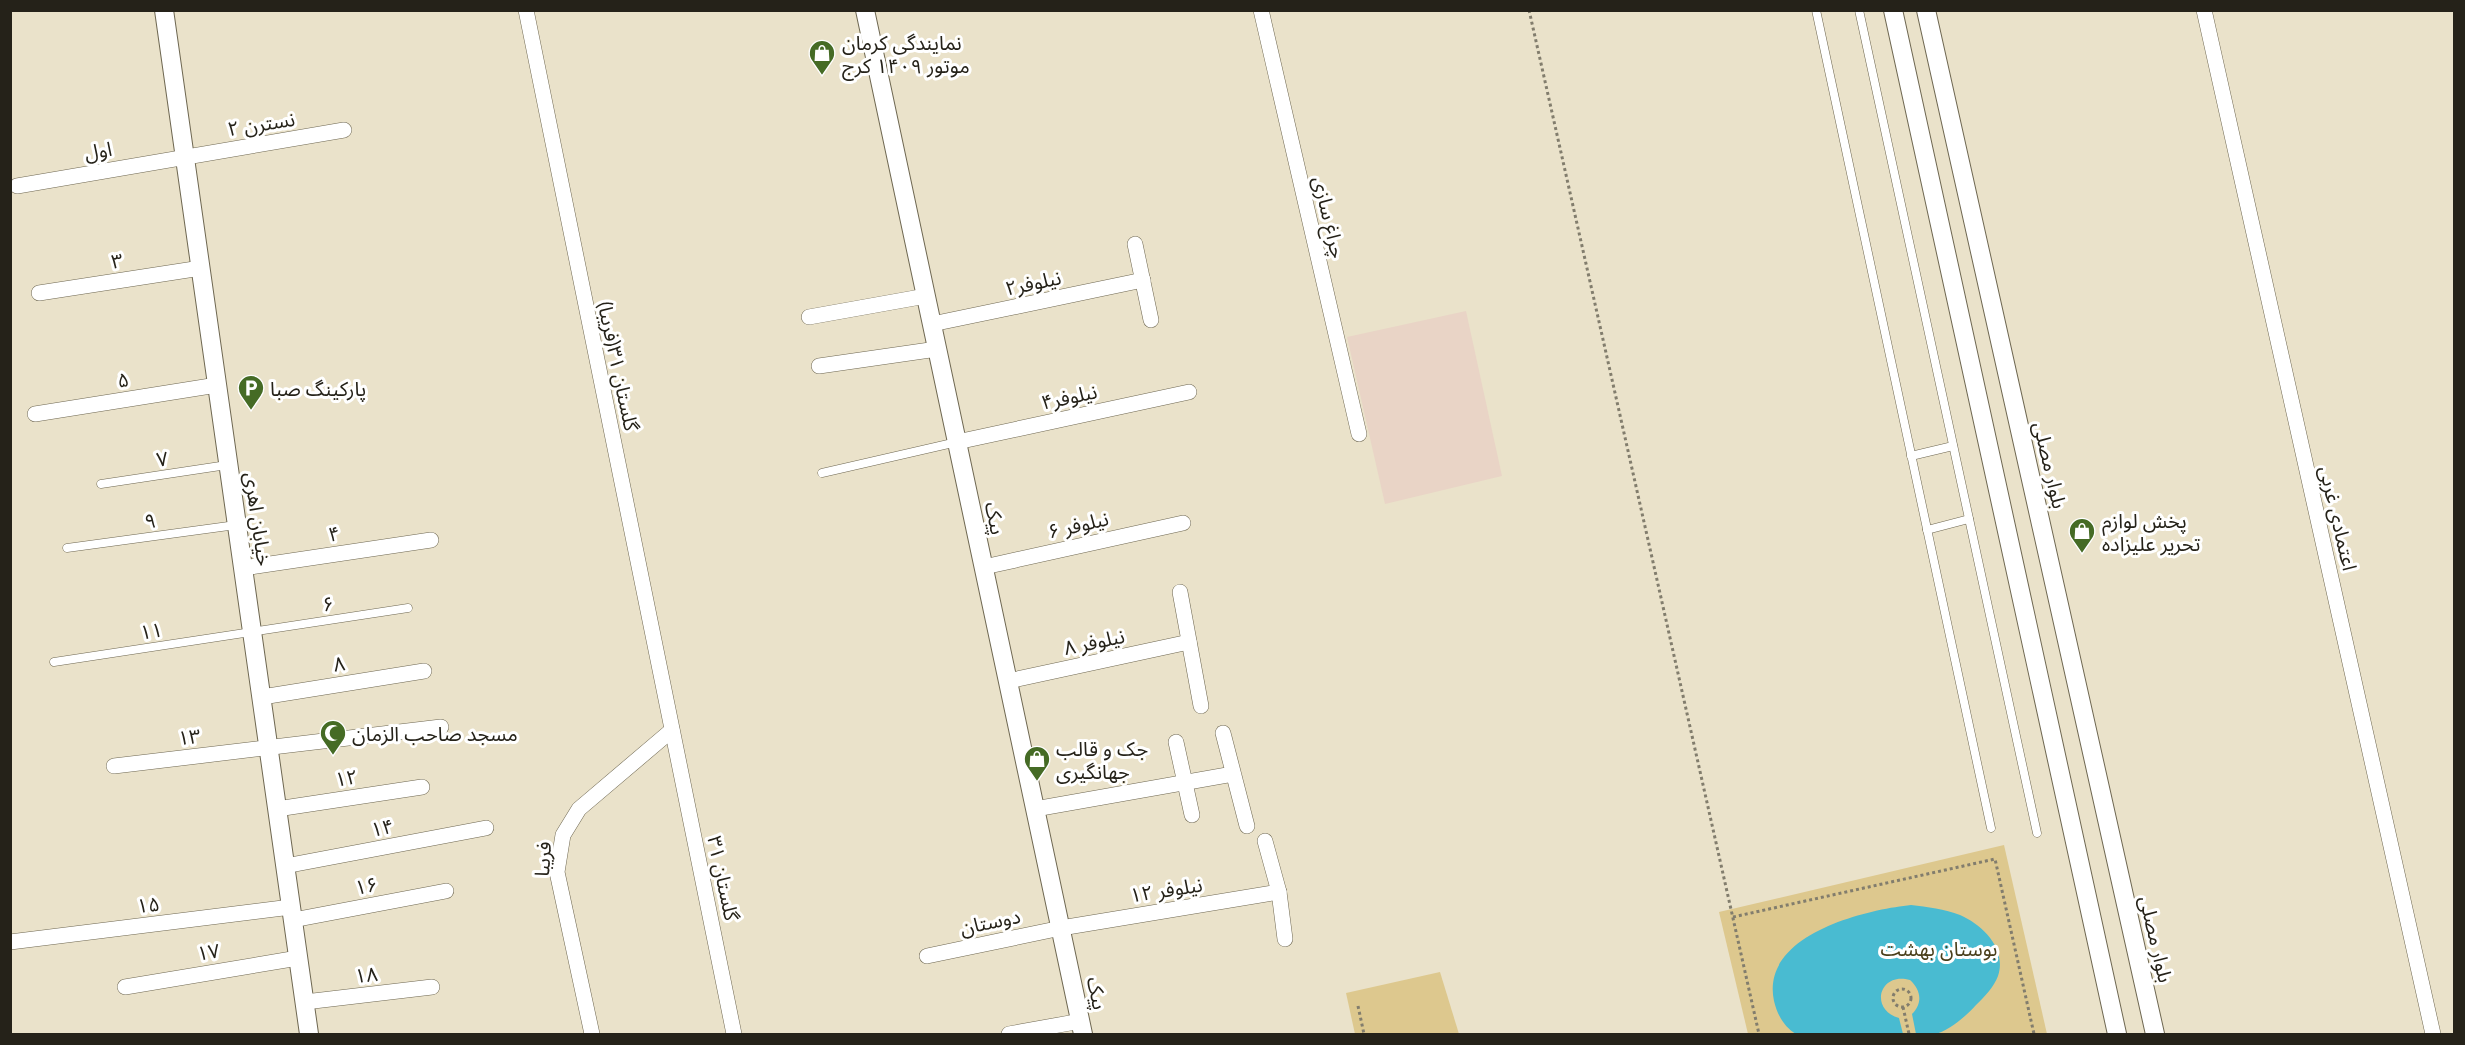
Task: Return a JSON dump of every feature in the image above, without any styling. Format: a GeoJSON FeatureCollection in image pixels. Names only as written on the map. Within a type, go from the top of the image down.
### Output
{"type":"FeatureCollection","features":[{"type":"Feature","properties":{"kind":"street","name":"خیابان اهری"},"geometry":{"type":"LineString","coordinates":[[164,10],[309,1035]]}},
{"type":"Feature","properties":{"kind":"street","name":"گلستان ۳۱(فریبا)"},"geometry":{"type":"LineString","coordinates":[[526,10],[672,730]]}},
{"type":"Feature","properties":{"kind":"street","name":"پیک"},"geometry":{"type":"LineString","coordinates":[[864,10],[1082,1028]]}},
{"type":"Feature","properties":{"kind":"street","name":"چراغ سازی"},"geometry":{"type":"LineString","coordinates":[[1261,10],[1359,434]]}},
{"type":"Feature","properties":{"kind":"street"},"geometry":{"type":"LineString","coordinates":[[1893,10],[2117,1035]]}},
{"type":"Feature","properties":{"kind":"street","name":"بلوار مصلی"},"geometry":{"type":"LineString","coordinates":[[1926,10],[2155,1035]]}},
{"type":"Feature","properties":{"kind":"street","name":"اعتمادی غربی"},"geometry":{"type":"LineString","coordinates":[[2204,10],[2433,1035]]}},
{"type":"Feature","properties":{"kind":"street","name":"نسترن ۲"},"geometry":{"type":"LineString","coordinates":[[185,156],[344,130]]}},
{"type":"Feature","properties":{"kind":"street","name":"اول"},"geometry":{"type":"LineString","coordinates":[[17,186],[185,156]]}},
{"type":"Feature","properties":{"kind":"street"},"geometry":{"type":"LineString","coordinates":[[1135,244],[1151,320]]}},
{"type":"Feature","properties":{"kind":"street","name":"۳"},"geometry":{"type":"LineString","coordinates":[[39,293],[201,268]]}},
{"type":"Feature","properties":{"kind":"street","name":"نیلوفر۲"},"geometry":{"type":"LineString","coordinates":[[932,324],[1143,280]]}},
{"type":"Feature","properties":{"kind":"street"},"geometry":{"type":"LineString","coordinates":[[809,317],[926,296]]}},
{"type":"Feature","properties":{"kind":"street"},"geometry":{"type":"LineString","coordinates":[[819,366],[937,348]]}},
{"type":"Feature","properties":{"kind":"street","name":"۵"},"geometry":{"type":"LineString","coordinates":[[35,414],[218,385]]}},
{"type":"Feature","properties":{"kind":"street","name":"نیلوفر۴"},"geometry":{"type":"LineString","coordinates":[[957,442],[1189,392]]}},
{"type":"Feature","properties":{"kind":"street","name":"نیلوفر ۶"},"geometry":{"type":"LineString","coordinates":[[984,567],[1183,523]]}},
{"type":"Feature","properties":{"kind":"street","name":"۴"},"geometry":{"type":"LineString","coordinates":[[243,568],[431,540]]}},
{"type":"Feature","properties":{"kind":"street"},"geometry":{"type":"LineString","coordinates":[[1180,592],[1201,706]]}},
{"type":"Feature","properties":{"kind":"street","name":"نیلوفر ۸"},"geometry":{"type":"LineString","coordinates":[[1008,681],[1189,642]]}},
{"type":"Feature","properties":{"kind":"street","name":"۸"},"geometry":{"type":"LineString","coordinates":[[261,697],[424,671]]}},
{"type":"Feature","properties":{"kind":"street","name":"۱۳"},"geometry":{"type":"LineString","coordinates":[[114,766],[441,727]]}},
{"type":"Feature","properties":{"kind":"street","name":"فریبا"},"geometry":{"type":"LineString","coordinates":[[592,1035],[557,872],[563,836],[579,809],[672,730]]}},
{"type":"Feature","properties":{"kind":"street","name":"گلستان ۳۱"},"geometry":{"type":"LineString","coordinates":[[672,730],[734,1035]]}},
{"type":"Feature","properties":{"kind":"street"},"geometry":{"type":"LineString","coordinates":[[1223,733],[1247,826]]}},
{"type":"Feature","properties":{"kind":"street"},"geometry":{"type":"LineString","coordinates":[[1176,742],[1192,815]]}},
{"type":"Feature","properties":{"kind":"street"},"geometry":{"type":"LineString","coordinates":[[1035,809],[1233,774]]}},
{"type":"Feature","properties":{"kind":"street","name":"۱۲"},"geometry":{"type":"LineString","coordinates":[[278,809],[422,787]]}},
{"type":"Feature","properties":{"kind":"street","name":"۱۴"},"geometry":{"type":"LineString","coordinates":[[285,866],[486,828]]}},
{"type":"Feature","properties":{"kind":"street"},"geometry":{"type":"LineString","coordinates":[[1265,841],[1279,892],[1285,939]]}},
{"type":"Feature","properties":{"kind":"street","name":"۱۶"},"geometry":{"type":"LineString","coordinates":[[292,913],[446,891]]}},
{"type":"Feature","properties":{"kind":"street","name":"نیلوفر ۱۲"},"geometry":{"type":"LineString","coordinates":[[1061,928],[1279,892]]}},
{"type":"Feature","properties":{"kind":"street","name":"۱۵"},"geometry":{"type":"LineString","coordinates":[[10,942],[292,913]]}},
{"type":"Feature","properties":{"kind":"street","name":"دوستان"},"geometry":{"type":"LineString","coordinates":[[927,956],[1061,928]]}},
{"type":"Feature","properties":{"kind":"street","name":"۱۷"},"geometry":{"type":"LineString","coordinates":[[125,987],[298,958]]}},
{"type":"Feature","properties":{"kind":"street","name":"۱۸"},"geometry":{"type":"LineString","coordinates":[[305,1002],[432,987]]}},
{"type":"Feature","properties":{"kind":"street"},"geometry":{"type":"LineString","coordinates":[[1009,1035],[1082,1028]]}},
{"type":"Feature","properties":{"kind":"lane"},"geometry":{"type":"LineString","coordinates":[[1816,10],[1991,828]]}},
{"type":"Feature","properties":{"kind":"lane"},"geometry":{"type":"LineString","coordinates":[[1859,10],[2037,833]]}},
{"type":"Feature","properties":{"kind":"lane"},"geometry":{"type":"LineString","coordinates":[[822,473],[957,442]]}},
{"type":"Feature","properties":{"kind":"lane"},"geometry":{"type":"LineString","coordinates":[[1911,456],[1953,446]]}},
{"type":"Feature","properties":{"kind":"lane","name":"۷"},"geometry":{"type":"LineString","coordinates":[[101,484],[229,465]]}},
{"type":"Feature","properties":{"kind":"lane"},"geometry":{"type":"LineString","coordinates":[[1927,530],[1969,519]]}},
{"type":"Feature","properties":{"kind":"lane","name":"۹"},"geometry":{"type":"LineString","coordinates":[[67,548],[237,525]]}},
{"type":"Feature","properties":{"kind":"lane","name":"۶"},"geometry":{"type":"LineString","coordinates":[[252,631],[408,608]]}},
{"type":"Feature","properties":{"kind":"lane","name":"۱۱"},"geometry":{"type":"LineString","coordinates":[[54,662],[252,631]]}},
{"type":"Feature","properties":{"kind":"path"},"geometry":{"type":"LineString","coordinates":[[1528,10],[1759,1035]]}},
{"type":"Feature","properties":{"kind":"path"},"geometry":{"type":"LineString","coordinates":[[1733,917],[1995,859],[2034,1035]]}},
{"type":"Feature","properties":{"kind":"path"},"geometry":{"type":"LineString","coordinates":[[1903,989],[1910,994],[1908,1005],[1903,1007],[1899,1007],[1893,1001],[1894,993],[1903,989]]}},
{"type":"Feature","properties":{"kind":"path"},"geometry":{"type":"LineString","coordinates":[[1358,1006],[1364,1035]]}},
{"type":"Feature","properties":{"kind":"path"},"geometry":{"type":"LineString","coordinates":[[1903,1007],[1909,1035]]}},
{"type":"Feature","properties":{"kind":"shaded area"},"geometry":{"type":"Polygon","coordinates":[[[1466,311],[1502,476],[1385,504],[1347,337],[1466,311]]]}},
{"type":"Feature","properties":{"kind":"green space","name":"بوستان بهشت"},"geometry":{"type":"Polygon","coordinates":[[[2004,845],[2047,1034],[1748,1034],[1719,912],[2004,845]]]}},
{"type":"Feature","properties":{"kind":"green space"},"geometry":{"type":"Polygon","coordinates":[[[1440,972],[1459,1034],[1355,1034],[1346,993],[1440,972]]]}},
{"type":"Feature","properties":{"kind":"water"},"geometry":{"type":"Polygon","coordinates":[[[1911,905],[1942,910],[1969,919],[1985,932],[1996,947],[2000,966],[1998,976],[1988,992],[1972,1009],[1946,1030],[1930,1035],[1916,1034],[1912,1014],[1918,1005],[1918,992],[1910,980],[1899,979],[1885,986],[1881,1000],[1890,1014],[1899,1018],[1903,1034],[1796,1034],[1788,1028],[1775,1006],[1774,978],[1783,959],[1799,943],[1843,920],[1911,905]]]}},
{"type":"Feature","properties":{"kind":"place","name":"نمایندگی کرمان موتور ۱۴۰۹ کرج"},"geometry":{"type":"Point","coordinates":[822,76]}},
{"type":"Feature","properties":{"kind":"place","name":"پارکینگ صبا"},"geometry":{"type":"Point","coordinates":[251,411]}},
{"type":"Feature","properties":{"kind":"place","name":"پخش لوازم تحریر علیزاده"},"geometry":{"type":"Point","coordinates":[2082,554]}},
{"type":"Feature","properties":{"kind":"place","name":"مسجد صاحب الزمان"},"geometry":{"type":"Point","coordinates":[333,756]}},
{"type":"Feature","properties":{"kind":"place","name":"جک و قالب جهانگیری"},"geometry":{"type":"Point","coordinates":[1037,782]}}]}
